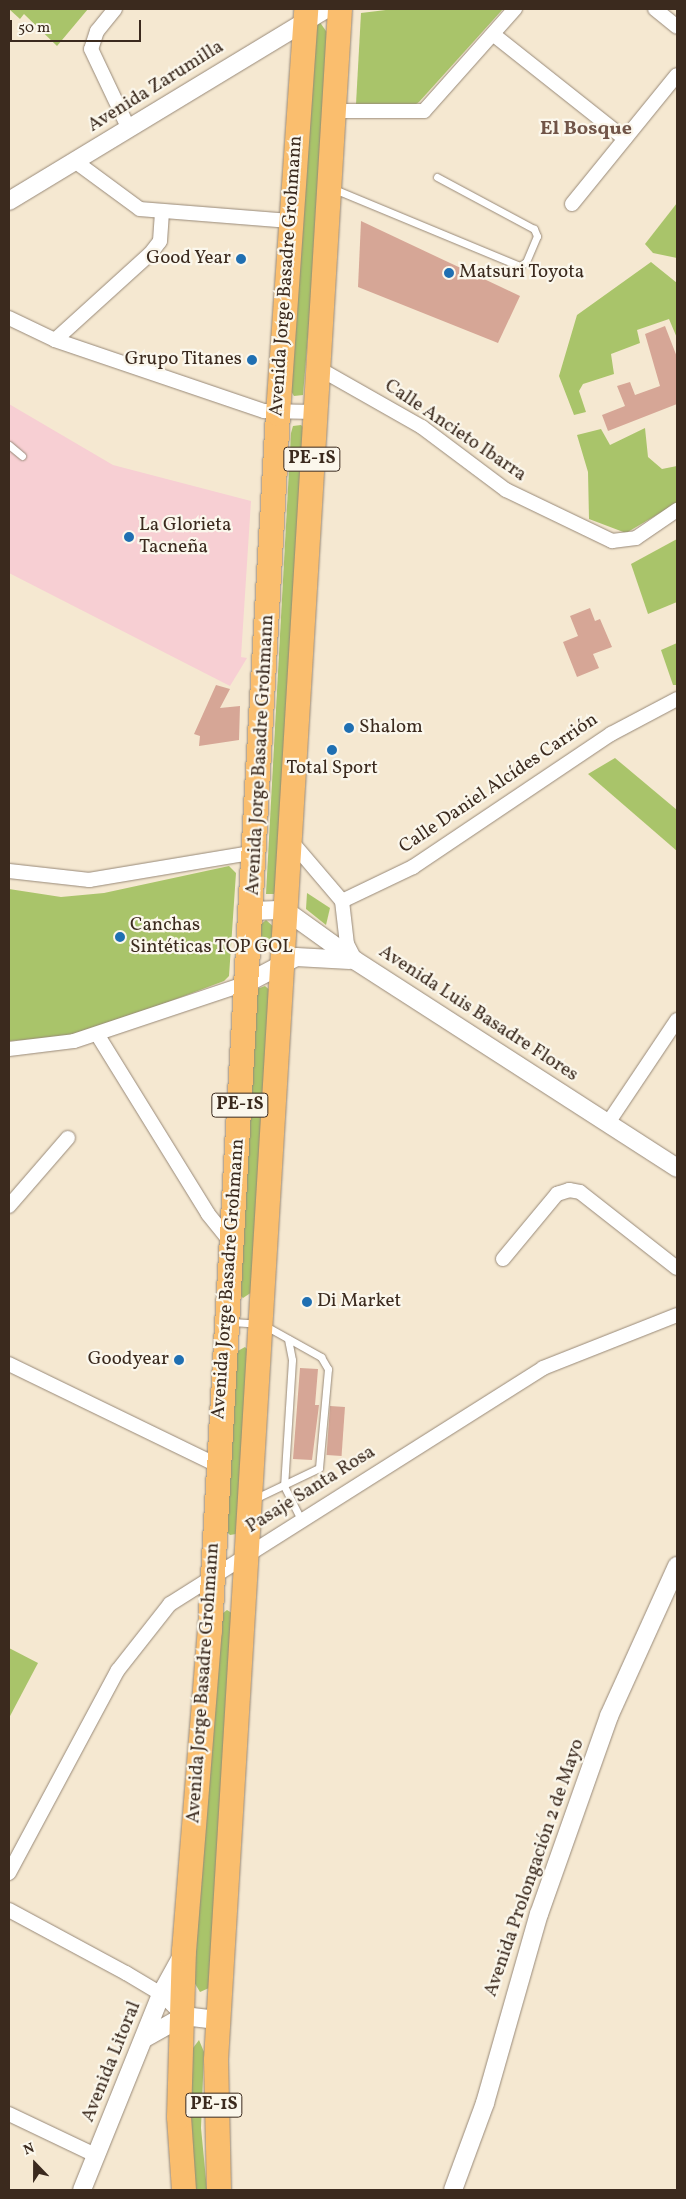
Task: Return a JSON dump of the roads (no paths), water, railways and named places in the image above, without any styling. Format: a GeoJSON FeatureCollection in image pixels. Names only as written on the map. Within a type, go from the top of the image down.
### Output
{"type":"FeatureCollection","features":[{"type":"Feature","properties":{"kind":"highway","name":"Avenida Jorge Basadre Grohmann"},"geometry":{"type":"LineString","coordinates":[[219,2190],[214,2106],[340,9]]}},
{"type":"Feature","properties":{"kind":"highway","name":"Avenida Jorge Basadre Grohmann"},"geometry":{"type":"LineString","coordinates":[[184,2190],[179,2117],[184,2016],[184,1951],[211,1576],[216,1466],[232,1243],[256,852],[278,414],[305,14]]}},
{"type":"Feature","properties":{"kind":"street"},"geometry":{"type":"LineString","coordinates":[[115,9],[97,31],[91,49],[129,129]]}},
{"type":"Feature","properties":{"kind":"street","name":"Avenida Zarumilla"},"geometry":{"type":"LineString","coordinates":[[9,201],[129,129],[305,14],[326,9]]}},
{"type":"Feature","properties":{"kind":"street"},"geometry":{"type":"LineString","coordinates":[[334,111],[422,112],[494,35],[515,9]]}},
{"type":"Feature","properties":{"kind":"street"},"geometry":{"type":"LineString","coordinates":[[655,9],[677,27]]}},
{"type":"Feature","properties":{"kind":"street"},"geometry":{"type":"LineString","coordinates":[[494,35],[625,140]]}},
{"type":"Feature","properties":{"kind":"street"},"geometry":{"type":"LineString","coordinates":[[572,204],[677,75]]}},
{"type":"Feature","properties":{"kind":"street"},"geometry":{"type":"LineString","coordinates":[[76,162],[127,204],[162,214],[290,221]]}},
{"type":"Feature","properties":{"kind":"street"},"geometry":{"type":"LineString","coordinates":[[55,340],[150,254],[160,241],[162,214]]}},
{"type":"Feature","properties":{"kind":"street"},"geometry":{"type":"LineString","coordinates":[[9,318],[55,340],[278,414],[315,412]]}},
{"type":"Feature","properties":{"kind":"street","name":"Calle Ancieto Ibarra"},"geometry":{"type":"LineString","coordinates":[[318,368],[422,427],[506,490],[612,542],[636,538],[677,510]]}},
{"type":"Feature","properties":{"kind":"street","name":"Calle Daniel Alcídes Carrión"},"geometry":{"type":"LineString","coordinates":[[342,901],[413,868],[610,734],[677,699]]}},
{"type":"Feature","properties":{"kind":"street"},"geometry":{"type":"LineString","coordinates":[[289,838],[342,901],[347,944],[356,961]]}},
{"type":"Feature","properties":{"kind":"street"},"geometry":{"type":"LineString","coordinates":[[9,871],[89,880],[226,854],[256,852]]}},
{"type":"Feature","properties":{"kind":"street"},"geometry":{"type":"LineString","coordinates":[[252,911],[285,910]]}},
{"type":"Feature","properties":{"kind":"street","name":"Avenida Luis Basadre Flores"},"geometry":{"type":"LineString","coordinates":[[285,910],[356,961],[677,1168]]}},
{"type":"Feature","properties":{"kind":"street"},"geometry":{"type":"LineString","coordinates":[[9,1049],[97,1034],[247,983],[282,964],[315,956],[356,961]]}},
{"type":"Feature","properties":{"kind":"street"},"geometry":{"type":"LineString","coordinates":[[608,1123],[677,1020]]}},
{"type":"Feature","properties":{"kind":"street"},"geometry":{"type":"LineString","coordinates":[[97,1034],[208,1214],[232,1243]]}},
{"type":"Feature","properties":{"kind":"street"},"geometry":{"type":"LineString","coordinates":[[9,1206],[68,1138]]}},
{"type":"Feature","properties":{"kind":"street"},"geometry":{"type":"LineString","coordinates":[[503,1259],[556,1194],[570,1190],[580,1192],[677,1268]]}},
{"type":"Feature","properties":{"kind":"street","name":"Pasaje Santa Rosa"},"geometry":{"type":"LineString","coordinates":[[9,1873],[118,1670],[170,1604],[300,1518],[543,1368],[677,1315]]}},
{"type":"Feature","properties":{"kind":"street"},"geometry":{"type":"LineString","coordinates":[[9,1364],[216,1466]]}},
{"type":"Feature","properties":{"kind":"street","name":"Avenida Prolongación 2 de Mayo"},"geometry":{"type":"LineString","coordinates":[[453,2190],[485,2103],[539,1914],[609,1716],[677,1566]]}},
{"type":"Feature","properties":{"kind":"street"},"geometry":{"type":"LineString","coordinates":[[9,1910],[162,1994],[184,2016]]}},
{"type":"Feature","properties":{"kind":"street","name":"Avenida Litoral"},"geometry":{"type":"LineString","coordinates":[[82,2190],[146,2038],[162,1994],[184,1951]]}},
{"type":"Feature","properties":{"kind":"street"},"geometry":{"type":"LineString","coordinates":[[146,2038],[184,2016],[219,2020]]}},
{"type":"Feature","properties":{"kind":"street"},"geometry":{"type":"LineString","coordinates":[[9,2114],[97,2156]]}},
{"type":"Feature","properties":{"kind":"lane"},"geometry":{"type":"LineString","coordinates":[[329,186],[520,266],[526,262],[537,236],[534,229],[437,177]]}},
{"type":"Feature","properties":{"kind":"lane"},"geometry":{"type":"LineString","coordinates":[[9,445],[22,456]]}},
{"type":"Feature","properties":{"kind":"lane"},"geometry":{"type":"LineString","coordinates":[[226,1321],[262,1324],[320,1357],[328,1370],[319,1468],[251,1500]]}},
{"type":"Feature","properties":{"kind":"lane"},"geometry":{"type":"LineString","coordinates":[[288,1338],[292,1360],[284,1486],[300,1518]]}},
{"type":"Feature","properties":{"kind":"place","name":"Good Year"},"geometry":{"type":"Point","coordinates":[241,259]}},
{"type":"Feature","properties":{"kind":"place","name":"Matsuri Toyota"},"geometry":{"type":"Point","coordinates":[449,273]}},
{"type":"Feature","properties":{"kind":"place","name":"Grupo Titanes"},"geometry":{"type":"Point","coordinates":[252,360]}},
{"type":"Feature","properties":{"kind":"place","name":"La Glorieta Tacneña"},"geometry":{"type":"Point","coordinates":[129,537]}},
{"type":"Feature","properties":{"kind":"place","name":"Shalom"},"geometry":{"type":"Point","coordinates":[349,728]}},
{"type":"Feature","properties":{"kind":"place","name":"Total Sport"},"geometry":{"type":"Point","coordinates":[332,750]}},
{"type":"Feature","properties":{"kind":"place","name":"Canchas Sintéticas TOP GOL"},"geometry":{"type":"Point","coordinates":[120,937]}},
{"type":"Feature","properties":{"kind":"place","name":"Di Market"},"geometry":{"type":"Point","coordinates":[307,1302]}},
{"type":"Feature","properties":{"kind":"place","name":"Goodyear"},"geometry":{"type":"Point","coordinates":[179,1360]}},
{"type":"Feature","properties":{"kind":"district","name":"El Bosque"},"geometry":{"type":"Point","coordinates":[586,129]}}]}
